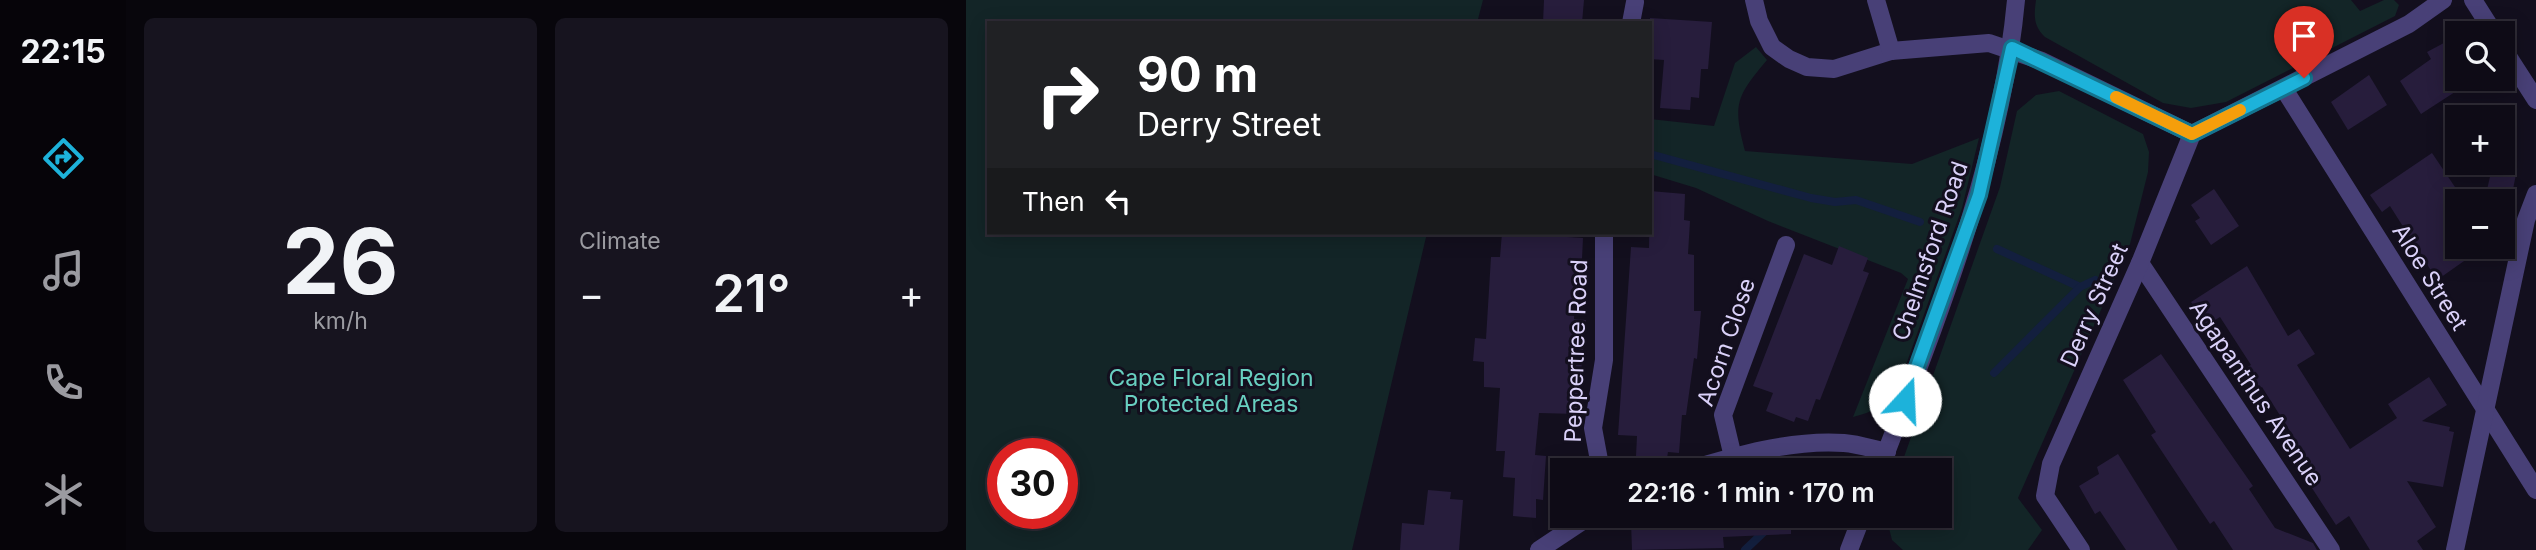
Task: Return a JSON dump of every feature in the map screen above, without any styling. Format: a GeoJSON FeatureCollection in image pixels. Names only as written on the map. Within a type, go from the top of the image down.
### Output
{"type":"FeatureCollection","features":[{"type":"Feature","properties":{"kind":"street"},"geometry":{"type":"LineString","coordinates":[[1755,0],[1759,21],[1772,47],[1807,67],[1834,69],[1891,51],[1976,42],[2012,48],[2192,134],[2409,24],[2442,0]]}},
{"type":"Feature","properties":{"kind":"street"},"geometry":{"type":"LineString","coordinates":[[1876,0],[1891,51]]}},
{"type":"Feature","properties":{"kind":"street","name":"Chelmsford Road"},"geometry":{"type":"LineString","coordinates":[[1884,458],[1979,195],[2012,48],[2016,0]]}},
{"type":"Feature","properties":{"kind":"street"},"geometry":{"type":"LineString","coordinates":[[2473,0],[2486,21]]}},
{"type":"Feature","properties":{"kind":"street"},"geometry":{"type":"LineString","coordinates":[[1631,21],[1635,2]]}},
{"type":"Feature","properties":{"kind":"street"},"geometry":{"type":"LineString","coordinates":[[2515,67],[2536,100]]}},
{"type":"Feature","properties":{"kind":"street","name":"Aloe Street"},"geometry":{"type":"LineString","coordinates":[[2284,89],[2536,490]]}},
{"type":"Feature","properties":{"kind":"street","name":"Derry Street"},"geometry":{"type":"LineString","coordinates":[[2081,550],[2045,496],[2051,464],[2140,263],[2192,134]]}},
{"type":"Feature","properties":{"kind":"street"},"geometry":{"type":"LineString","coordinates":[[2455,550],[2526,220],[2536,194]]}},
{"type":"Feature","properties":{"kind":"street","name":"Peppertree Road"},"geometry":{"type":"LineString","coordinates":[[1599,458],[1593,428],[1604,360],[1604,235]]}},
{"type":"Feature","properties":{"kind":"street","name":"Acorn Close"},"geometry":{"type":"LineString","coordinates":[[1732,457],[1723,415],[1786,245]]}},
{"type":"Feature","properties":{"kind":"street","name":"Agapanthus Avenue"},"geometry":{"type":"LineString","coordinates":[[2140,263],[2331,550]]}},
{"type":"Feature","properties":{"kind":"street"},"geometry":{"type":"LineString","coordinates":[[1729,458],[1820,443],[1845,443],[1886,452]]}},
{"type":"Feature","properties":{"kind":"street"},"geometry":{"type":"LineString","coordinates":[[1539,550],[1572,528]]}},
{"type":"Feature","properties":{"kind":"street"},"geometry":{"type":"LineString","coordinates":[[1854,548],[1859,528]]}},
{"type":"Feature","properties":{"kind":"green space","name":"Cape Floral Region Protected Areas"},"geometry":{"type":"Polygon","coordinates":[[[966,0],[1483,0],[1478,21],[987,21],[987,235],[1427,235],[1352,550],[966,550],[966,0]]]}},
{"type":"Feature","properties":{"kind":"green space"},"geometry":{"type":"Polygon","coordinates":[[[2036,0],[2351,0],[2360,11],[2384,0],[2394,0],[2399,5],[2395,16],[2226,102],[2191,108],[2163,103],[2045,37],[2035,20],[2036,0]]]}},
{"type":"Feature","properties":{"kind":"green space"},"geometry":{"type":"Polygon","coordinates":[[[1756,47],[1767,60],[1743,92],[1740,101],[1739,122],[1745,151],[1912,164],[1979,138],[1962,208],[1897,390],[1878,408],[1866,413],[1853,417],[1908,279],[1901,273],[1768,221],[1696,188],[1652,175],[1652,119],[1714,126],[1735,63],[1756,47]]]}},
{"type":"Feature","properties":{"kind":"green space"},"geometry":{"type":"Polygon","coordinates":[[[2059,91],[2143,134],[2149,152],[2148,172],[2130,244],[2018,498],[2042,530],[2028,550],[1903,550],[1892,540],[1889,528],[1952,528],[1952,458],[1904,458],[2000,187],[2017,111],[2036,95],[2059,91]]]}},
{"type":"Feature","properties":{"kind":"building"},"geometry":{"type":"Polygon","coordinates":[[[1544,0],[1584,0],[1582,21],[1543,21],[1544,0]]]}},
{"type":"Feature","properties":{"kind":"building"},"geometry":{"type":"Polygon","coordinates":[[[1650,18],[1712,22],[1708,69],[1701,69],[1699,98],[1691,97],[1690,110],[1660,108],[1664,60],[1652,59],[1650,18]]]}},
{"type":"Feature","properties":{"kind":"building"},"geometry":{"type":"Polygon","coordinates":[[[2445,42],[2445,91],[2456,91],[2421,114],[2400,81],[2431,59],[2427,52],[2445,42]]]}},
{"type":"Feature","properties":{"kind":"building"},"geometry":{"type":"Polygon","coordinates":[[[2369,75],[2387,105],[2348,130],[2331,102],[2369,75]]]}},
{"type":"Feature","properties":{"kind":"building"},"geometry":{"type":"Polygon","coordinates":[[[2432,153],[2456,189],[2445,189],[2445,259],[2467,259],[2437,280],[2390,206],[2382,212],[2370,195],[2432,153]]]}},
{"type":"Feature","properties":{"kind":"building"},"geometry":{"type":"Polygon","coordinates":[[[2516,174],[2513,189],[2487,189],[2490,175],[2516,174]]]}},
{"type":"Feature","properties":{"kind":"building"},"geometry":{"type":"Polygon","coordinates":[[[2214,189],[2239,226],[2211,245],[2195,221],[2200,218],[2191,205],[2214,189]]]}},
{"type":"Feature","properties":{"kind":"building"},"geometry":{"type":"Polygon","coordinates":[[[1652,191],[1685,194],[1684,220],[1690,221],[1688,254],[1694,255],[1694,311],[1701,311],[1697,359],[1694,358],[1686,415],[1682,415],[1679,453],[1668,452],[1667,458],[1636,456],[1637,436],[1618,435],[1631,247],[1649,248],[1649,235],[1652,235],[1652,191]]]}},
{"type":"Feature","properties":{"kind":"building"},"geometry":{"type":"Polygon","coordinates":[[[1502,235],[1583,238],[1582,259],[1577,259],[1574,319],[1586,320],[1577,414],[1539,413],[1535,455],[1546,456],[1543,500],[1536,499],[1536,518],[1513,516],[1515,478],[1503,477],[1505,451],[1496,451],[1500,388],[1484,387],[1484,362],[1473,361],[1475,338],[1486,339],[1491,257],[1500,257],[1502,235]]]}},
{"type":"Feature","properties":{"kind":"building"},"geometry":{"type":"Polygon","coordinates":[[[1839,246],[1868,258],[1863,271],[1869,273],[1820,400],[1816,399],[1808,421],[1796,417],[1794,422],[1766,411],[1773,393],[1753,386],[1804,254],[1832,265],[1839,246]]]}},
{"type":"Feature","properties":{"kind":"building"},"geometry":{"type":"Polygon","coordinates":[[[2247,266],[2288,336],[2299,329],[2315,354],[2297,365],[2350,449],[2397,418],[2388,404],[2429,377],[2447,405],[2422,421],[2450,427],[2449,431],[2454,432],[2443,487],[2407,481],[2436,527],[2417,541],[2423,550],[2370,550],[2349,516],[2336,525],[2284,445],[2295,439],[2262,387],[2250,394],[2237,373],[2251,365],[2220,317],[2207,325],[2191,302],[2247,266]]]}},
{"type":"Feature","properties":{"kind":"building"},"geometry":{"type":"Polygon","coordinates":[[[2161,354],[2253,486],[2249,489],[2275,528],[2313,543],[2317,550],[2233,550],[2214,521],[2210,524],[2151,435],[2156,432],[2123,380],[2161,354]]]}},
{"type":"Feature","properties":{"kind":"building"},"geometry":{"type":"Polygon","coordinates":[[[2118,454],[2178,550],[2126,550],[2100,511],[2095,514],[2079,486],[2099,474],[2097,467],[2118,454]]]}},
{"type":"Feature","properties":{"kind":"building"},"geometry":{"type":"Polygon","coordinates":[[[1428,490],[1451,492],[1450,499],[1463,500],[1459,550],[1400,550],[1402,523],[1424,525],[1428,490]]]}},
{"type":"Feature","properties":{"kind":"building"},"geometry":{"type":"Polygon","coordinates":[[[1631,528],[1791,528],[1791,534],[1723,537],[1724,548],[1632,550],[1631,528]]]}},
{"type":"Feature","properties":{"kind":"waterway"},"geometry":{"type":"LineString","coordinates":[[1652,155],[1811,198],[1835,202],[1856,200],[1920,222]]}},
{"type":"Feature","properties":{"kind":"waterway"},"geometry":{"type":"LineString","coordinates":[[1997,249],[2080,287]]}},
{"type":"Feature","properties":{"kind":"waterway"},"geometry":{"type":"LineString","coordinates":[[1994,373],[2080,287],[2095,280]]}},
{"type":"Feature","properties":{"kind":"waterway"},"geometry":{"type":"LineString","coordinates":[[1745,550],[1768,528]]}},
{"type":"Feature","properties":{"kind":"slow traffic"},"geometry":{"type":"LineString","coordinates":[[2116,97],[2192,134],[2240,110]]}},
{"type":"Feature","properties":{"kind":"route"},"geometry":{"type":"LineString","coordinates":[[1905,400],[1979,195],[2012,48],[2192,134],[2304,78]]}}]}
